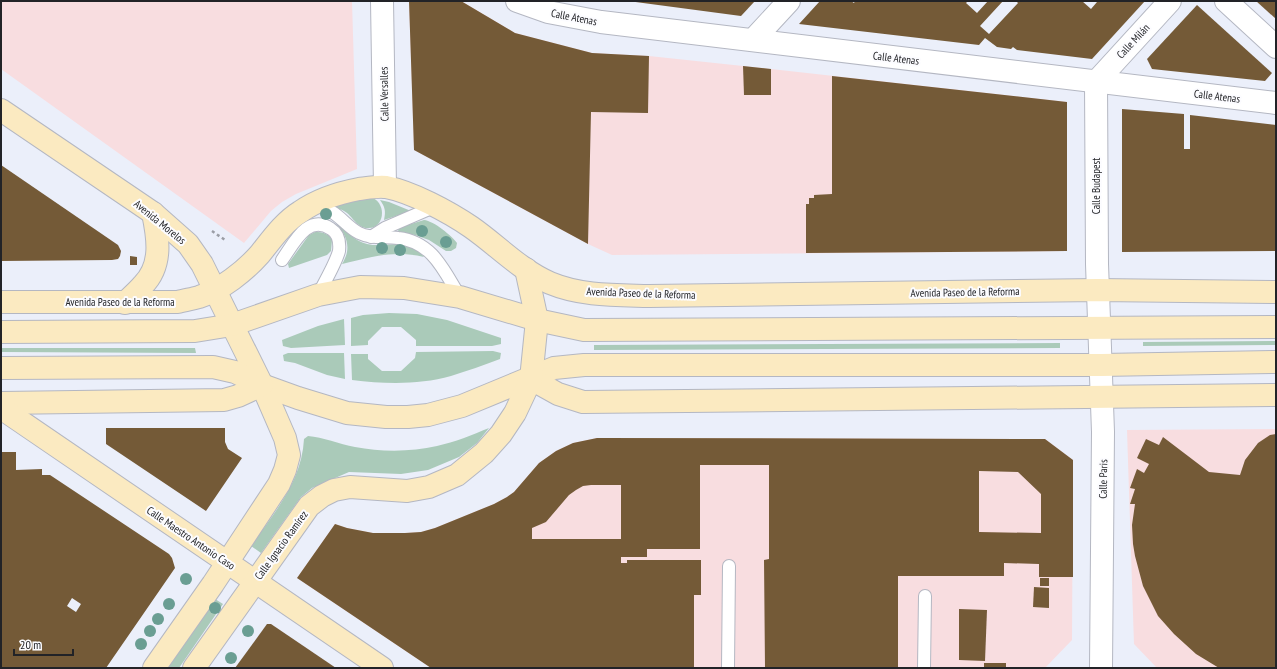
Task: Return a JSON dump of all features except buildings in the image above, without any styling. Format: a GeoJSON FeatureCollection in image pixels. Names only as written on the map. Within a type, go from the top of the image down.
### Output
{"type":"FeatureCollection","features":[{"type":"Feature","properties":{"kind":"street","name":"Calle Versalles"},"geometry":{"type":"LineString","coordinates":[[382,1],[385,187]]}},
{"type":"Feature","properties":{"kind":"street","name":"Calle Atenas"},"geometry":{"type":"LineString","coordinates":[[517,1],[548,12],[601,22],[1276,103]]}},
{"type":"Feature","properties":{"kind":"street"},"geometry":{"type":"LineString","coordinates":[[754,40],[789,1]]}},
{"type":"Feature","properties":{"kind":"street","name":"Calle Milán"},"geometry":{"type":"LineString","coordinates":[[1096,82],[1170,1]]}},
{"type":"Feature","properties":{"kind":"street"},"geometry":{"type":"LineString","coordinates":[[1226,1],[1276,46]]}},
{"type":"Feature","properties":{"kind":"street","name":"Calle Budapest"},"geometry":{"type":"LineString","coordinates":[[1096,82],[1098,290]]}},
{"type":"Feature","properties":{"kind":"street","name":"Avenida Morelos"},"geometry":{"type":"LineString","coordinates":[[1,110],[153,213],[188,244],[202,264],[216,289],[262,385]]}},
{"type":"Feature","properties":{"kind":"street","name":"Avenida Paseo de la Reforma"},"geometry":{"type":"LineString","coordinates":[[1,302],[178,302],[199,297],[216,289],[242,272],[250,265],[280,230],[299,212],[318,201],[344,192],[385,187],[411,195],[436,206],[471,227],[526,269],[549,282],[577,291],[608,295],[648,296],[1098,290],[1276,292]]}},
{"type":"Feature","properties":{"kind":"street"},"geometry":{"type":"LineString","coordinates":[[125,303],[144,285],[153,271],[158,252],[158,242],[153,213]]}},
{"type":"Feature","properties":{"kind":"street","name":"Calle Ignacio Ramírez"},"geometry":{"type":"LineString","coordinates":[[194,668],[309,506],[322,496],[334,490],[350,486],[407,491],[429,487],[457,475],[484,453],[501,434],[515,413],[531,379],[537,320],[526,269]]}},
{"type":"Feature","properties":{"kind":"street"},"geometry":{"type":"LineString","coordinates":[[1,332],[195,331],[232,325],[318,295],[360,287],[404,288],[460,297],[537,320],[584,330],[1276,327]]}},
{"type":"Feature","properties":{"kind":"street","name":"Calle Paris"},"geometry":{"type":"LineString","coordinates":[[1098,290],[1104,432],[1101,668]]}},
{"type":"Feature","properties":{"kind":"street"},"geometry":{"type":"LineString","coordinates":[[1,368],[213,367],[236,372],[262,385],[347,413],[386,417],[408,417],[428,415],[462,406],[531,379],[554,368],[584,365],[1101,365],[1276,362]]}},
{"type":"Feature","properties":{"kind":"street"},"geometry":{"type":"LineString","coordinates":[[531,379],[558,394],[583,402],[1276,395]]}},
{"type":"Feature","properties":{"kind":"street"},"geometry":{"type":"LineString","coordinates":[[1,403],[224,400],[238,396],[262,385]]}},
{"type":"Feature","properties":{"kind":"street"},"geometry":{"type":"LineString","coordinates":[[154,668],[227,563],[279,484],[285,470],[289,455],[285,438],[262,385]]}},
{"type":"Feature","properties":{"kind":"street","name":"Calle Maestro Antonio Caso"},"geometry":{"type":"LineString","coordinates":[[1,408],[382,668]]}},
{"type":"Feature","properties":{"kind":"lane"},"geometry":{"type":"LineString","coordinates":[[371,237],[385,228],[436,206]]}},
{"type":"Feature","properties":{"kind":"lane"},"geometry":{"type":"LineString","coordinates":[[332,212],[343,219],[359,233],[371,237],[399,238],[412,241],[423,246],[433,254],[460,297]]}},
{"type":"Feature","properties":{"kind":"lane"},"geometry":{"type":"LineString","coordinates":[[282,260],[302,232],[310,226],[319,224],[334,231],[339,239],[339,251],[318,295]]}},
{"type":"Feature","properties":{"kind":"lane"},"geometry":{"type":"LineString","coordinates":[[728,668],[729,566]]}},
{"type":"Feature","properties":{"kind":"lane"},"geometry":{"type":"LineString","coordinates":[[924,668],[925,596]]}},
{"type":"Feature","properties":{"kind":"path"},"geometry":{"type":"LineString","coordinates":[[212,231],[225,240]]}},
{"type":"Feature","properties":{"kind":"shaded area"},"geometry":{"type":"Polygon","coordinates":[[[1,1],[352,1],[357,169],[296,194],[282,202],[271,211],[244,243],[1,69],[1,1]]]}},
{"type":"Feature","properties":{"kind":"shaded area"},"geometry":{"type":"Polygon","coordinates":[[[409,1],[461,1],[515,33],[592,53],[649,56],[1067,102],[1067,251],[612,255],[588,244],[414,150],[409,1]]]}},
{"type":"Feature","properties":{"kind":"shaded area"},"geometry":{"type":"Polygon","coordinates":[[[1276,429],[1276,668],[1157,668],[1134,644],[1127,430],[1276,429]]]}},
{"type":"Feature","properties":{"kind":"shaded area"},"geometry":{"type":"Polygon","coordinates":[[[597,438],[1045,439],[1073,460],[1072,640],[1045,668],[431,668],[297,578],[335,524],[373,533],[421,532],[435,528],[494,504],[507,497],[514,492],[539,463],[556,451],[573,443],[597,438]]]}},
{"type":"Feature","properties":{"kind":"green space"},"geometry":{"type":"Polygon","coordinates":[[[373,198],[377,201],[382,211],[381,220],[374,227],[365,228],[358,224],[344,211],[335,209],[335,205],[373,198]]]}},
{"type":"Feature","properties":{"kind":"green space"},"geometry":{"type":"Polygon","coordinates":[[[380,200],[411,211],[384,220],[385,209],[380,200]]]}},
{"type":"Feature","properties":{"kind":"green space"},"geometry":{"type":"Polygon","coordinates":[[[424,220],[433,223],[447,233],[457,243],[456,248],[451,251],[446,251],[429,240],[415,235],[399,232],[398,230],[401,227],[424,220]]]}},
{"type":"Feature","properties":{"kind":"green space"},"geometry":{"type":"Polygon","coordinates":[[[337,222],[350,235],[362,243],[375,245],[398,244],[412,246],[424,257],[392,254],[342,264],[347,253],[347,242],[336,223],[337,222]]]}},
{"type":"Feature","properties":{"kind":"green space"},"geometry":{"type":"Polygon","coordinates":[[[315,232],[325,233],[329,236],[332,240],[331,251],[327,255],[289,268],[288,264],[309,235],[315,232]]]}},
{"type":"Feature","properties":{"kind":"green space"},"geometry":{"type":"Polygon","coordinates":[[[389,313],[417,314],[447,320],[501,338],[501,344],[492,346],[416,346],[416,340],[401,327],[382,327],[368,341],[368,345],[351,346],[351,318],[363,315],[389,313]]]}},
{"type":"Feature","properties":{"kind":"green space"},"geometry":{"type":"Polygon","coordinates":[[[344,319],[345,345],[291,348],[283,346],[282,340],[318,326],[344,319]]]}},
{"type":"Feature","properties":{"kind":"green space"},"geometry":{"type":"Polygon","coordinates":[[[1276,341],[1276,345],[1143,346],[1143,342],[1276,341]]]}},
{"type":"Feature","properties":{"kind":"green space"},"geometry":{"type":"Polygon","coordinates":[[[1060,343],[1060,348],[594,350],[594,345],[1060,343]]]}},
{"type":"Feature","properties":{"kind":"green space"},"geometry":{"type":"Polygon","coordinates":[[[1,348],[195,348],[196,353],[1,352],[1,348]]]}},
{"type":"Feature","properties":{"kind":"green space"},"geometry":{"type":"Polygon","coordinates":[[[493,351],[501,353],[500,359],[439,379],[402,383],[352,380],[351,354],[368,354],[368,359],[382,371],[401,371],[415,358],[416,352],[493,351]]]}},
{"type":"Feature","properties":{"kind":"green space"},"geometry":{"type":"Polygon","coordinates":[[[288,353],[344,353],[345,379],[327,375],[295,363],[284,361],[283,355],[288,353]]]}},
{"type":"Feature","properties":{"kind":"green space"},"geometry":{"type":"Polygon","coordinates":[[[489,428],[477,443],[459,457],[428,470],[401,474],[349,472],[312,488],[301,497],[261,553],[251,546],[277,509],[292,483],[298,469],[304,439],[308,436],[365,449],[406,450],[427,448],[444,444],[489,428]]]}},
{"type":"Feature","properties":{"kind":"green space"},"geometry":{"type":"Polygon","coordinates":[[[215,599],[223,604],[179,668],[168,668],[215,599]]]}}]}
